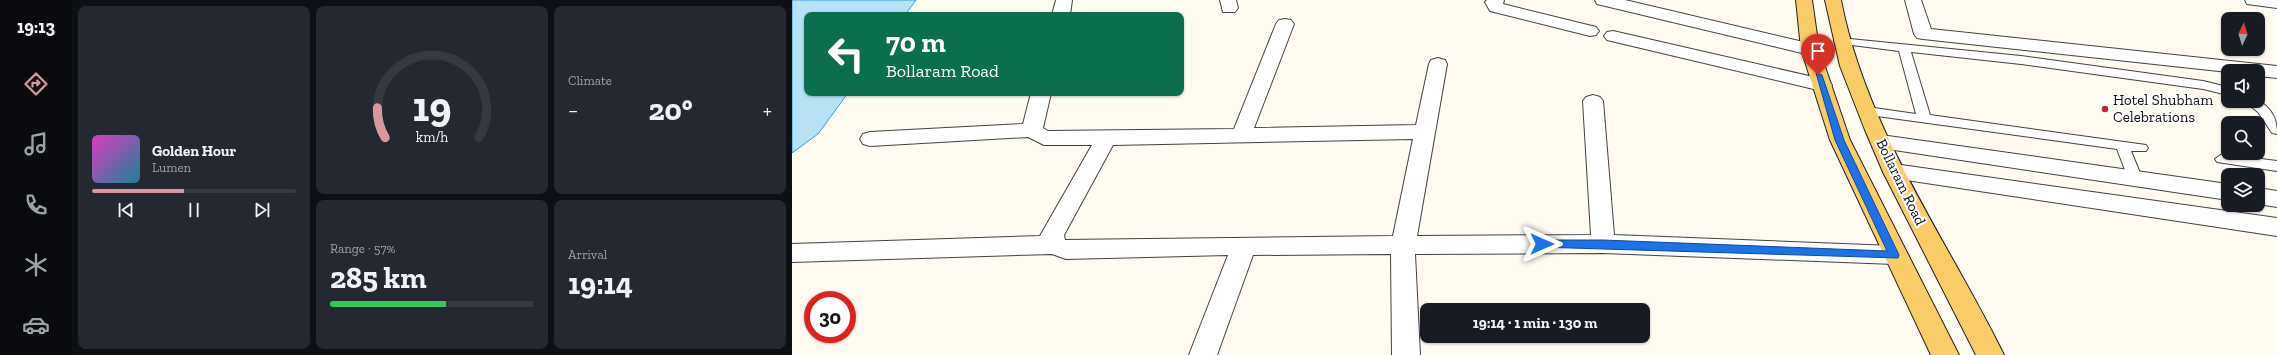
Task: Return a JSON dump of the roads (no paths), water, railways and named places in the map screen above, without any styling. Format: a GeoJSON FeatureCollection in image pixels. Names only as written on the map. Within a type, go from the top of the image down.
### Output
{"type":"FeatureCollection","features":[{"type":"Feature","properties":{"kind":"main road"},"geometry":{"type":"LineString","coordinates":[[1804,0],[1810,49],[1840,140],[1894,255],[1945,355]]}},
{"type":"Feature","properties":{"kind":"main road","name":"Bollaram Road"},"geometry":{"type":"LineString","coordinates":[[1833,0],[1840,41],[1850,72],[1867,111],[1894,172],[1990,355]]}},
{"type":"Feature","properties":{"kind":"street"},"geometry":{"type":"LineString","coordinates":[[1062,12],[1064,0]]}},
{"type":"Feature","properties":{"kind":"street"},"geometry":{"type":"LineString","coordinates":[[1496,0],[1494,2],[1496,7],[1590,31]]}},
{"type":"Feature","properties":{"kind":"street"},"geometry":{"type":"LineString","coordinates":[[1603,0],[1810,49]]}},
{"type":"Feature","properties":{"kind":"street"},"geometry":{"type":"LineString","coordinates":[[1913,0],[1923,34],[2277,72]]}},
{"type":"Feature","properties":{"kind":"street"},"geometry":{"type":"LineString","coordinates":[[2253,0],[2277,2]]}},
{"type":"Feature","properties":{"kind":"street"},"geometry":{"type":"LineString","coordinates":[[1241,136],[1284,24]]}},
{"type":"Feature","properties":{"kind":"street"},"geometry":{"type":"LineString","coordinates":[[1613,36],[1723,71],[1822,85]]}},
{"type":"Feature","properties":{"kind":"street"},"geometry":{"type":"LineString","coordinates":[[1406,355],[1403,245],[1438,64]]}},
{"type":"Feature","properties":{"kind":"street"},"geometry":{"type":"LineString","coordinates":[[1032,130],[1040,96]]}},
{"type":"Feature","properties":{"kind":"street"},"geometry":{"type":"LineString","coordinates":[[1593,101],[1603,244]]}},
{"type":"Feature","properties":{"kind":"street"},"geometry":{"type":"LineString","coordinates":[[870,139],[1032,130],[1044,138],[1425,132]]}},
{"type":"Feature","properties":{"kind":"street"},"geometry":{"type":"LineString","coordinates":[[1054,245],[1052,235],[1106,138]]}},
{"type":"Feature","properties":{"kind":"street"},"geometry":{"type":"LineString","coordinates":[[1881,142],[2221,191]]}},
{"type":"Feature","properties":{"kind":"street"},"geometry":{"type":"LineString","coordinates":[[1894,172],[2277,227]]}},
{"type":"Feature","properties":{"kind":"street"},"geometry":{"type":"LineString","coordinates":[[2265,197],[2277,199]]}},
{"type":"Feature","properties":{"kind":"street"},"geometry":{"type":"LineString","coordinates":[[792,253],[1054,245],[1066,250],[1244,246],[1603,244],[1894,255]]}},
{"type":"Feature","properties":{"kind":"street"},"geometry":{"type":"LineString","coordinates":[[1203,355],[1244,246]]}},
{"type":"Feature","properties":{"kind":"lane"},"geometry":{"type":"LineString","coordinates":[[1840,41],[2044,63],[2203,85],[2221,89]]}},
{"type":"Feature","properties":{"kind":"lane"},"geometry":{"type":"LineString","coordinates":[[1904,48],[1924,118]]}},
{"type":"Feature","properties":{"kind":"lane"},"geometry":{"type":"LineString","coordinates":[[2261,108],[2277,130]]}},
{"type":"Feature","properties":{"kind":"lane"},"geometry":{"type":"LineString","coordinates":[[1867,111],[2141,148]]}},
{"type":"Feature","properties":{"kind":"lane"},"geometry":{"type":"LineString","coordinates":[[2122,145],[2135,178]]}},
{"type":"Feature","properties":{"kind":"lane"},"geometry":{"type":"LineString","coordinates":[[2230,160],[2277,166]]}},
{"type":"Feature","properties":{"kind":"water"},"geometry":{"type":"Polygon","coordinates":[[[792,0],[916,0],[907,12],[804,12],[804,96],[846,96],[818,134],[792,153],[792,0]]]}},
{"type":"Feature","properties":{"kind":"place","name":"Hotel Shubham Celebrations"},"geometry":{"type":"Point","coordinates":[2105,109]}}]}
